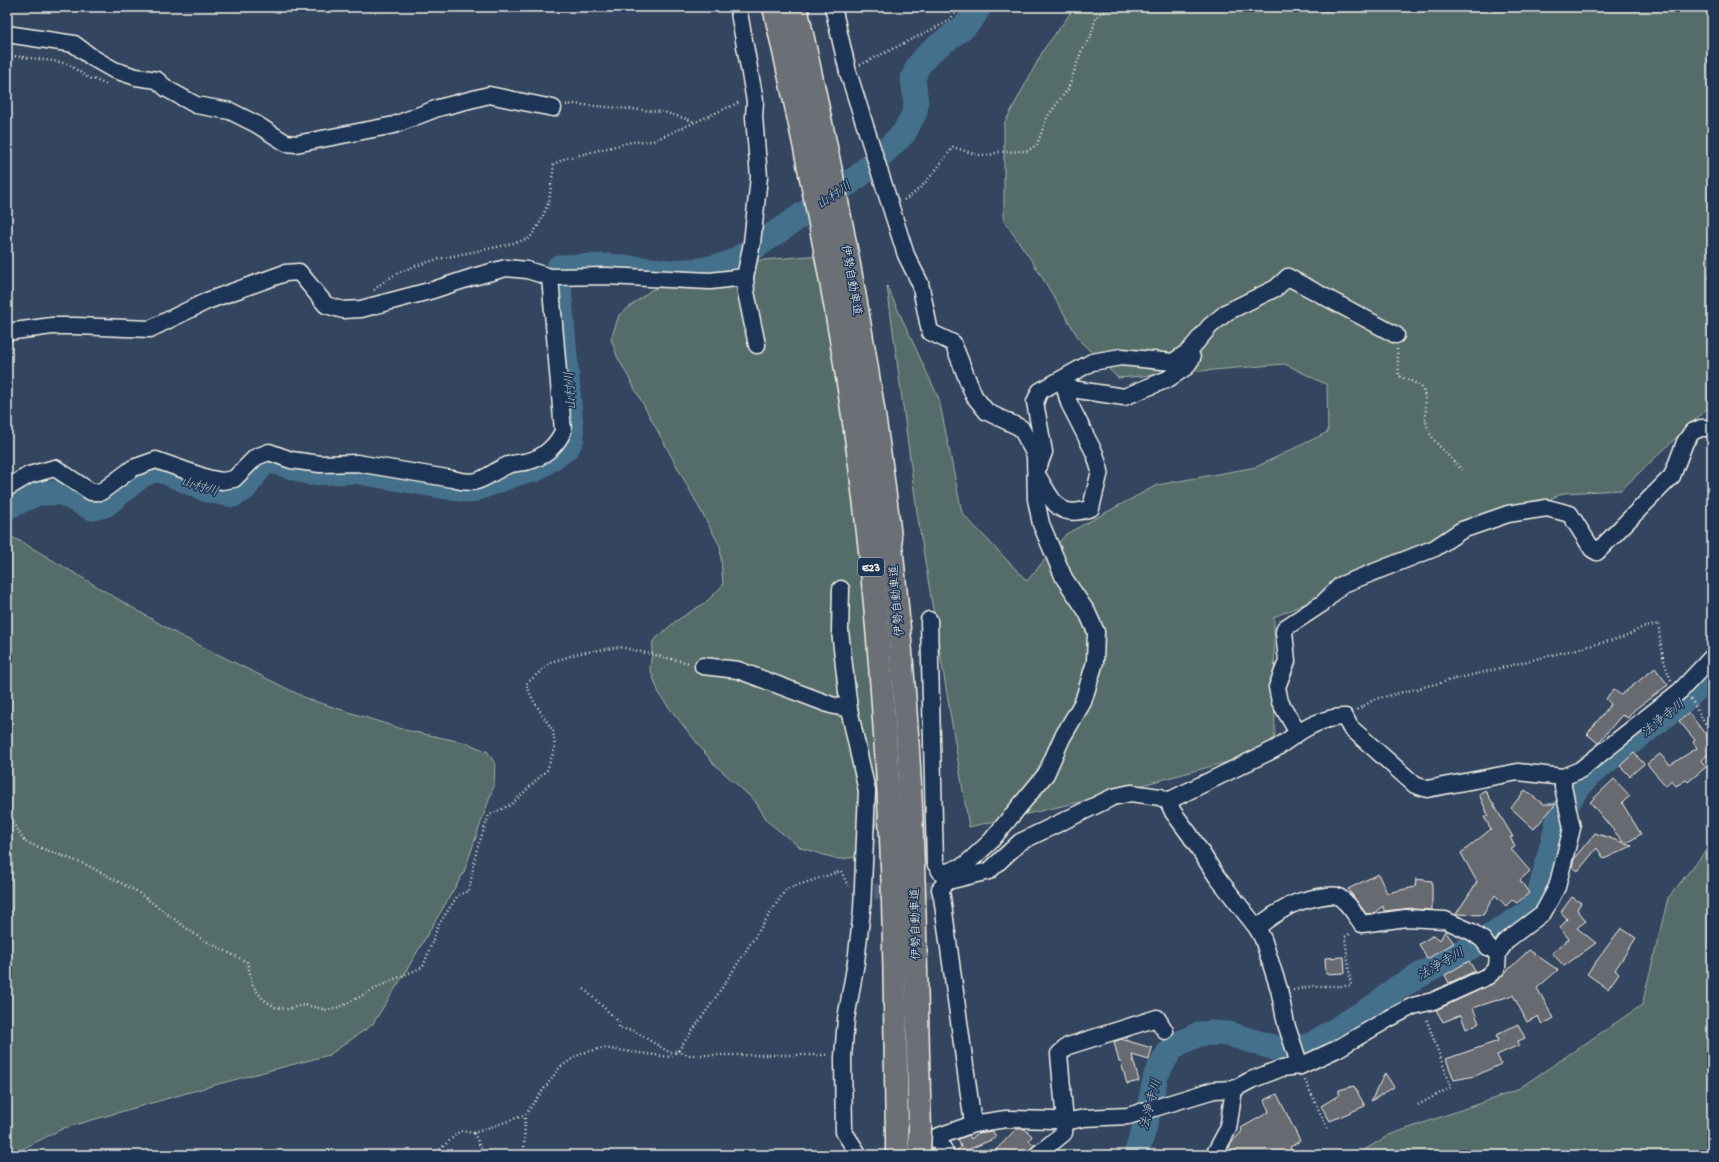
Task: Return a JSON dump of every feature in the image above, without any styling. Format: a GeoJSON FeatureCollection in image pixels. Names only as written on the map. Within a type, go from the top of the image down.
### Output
{"type":"FeatureCollection","features":[{"type":"Feature","properties":{"kind":"highway","name":"伊勢自動車道"},"geometry":{"type":"LineString","coordinates":[[774,7],[804,137],[827,253],[849,390],[874,594],[891,839],[897,1145]]}},
{"type":"Feature","properties":{"kind":"highway","name":"伊勢自動車道"},"geometry":{"type":"LineString","coordinates":[[796,7],[824,133],[847,249],[870,388],[886,506],[897,604],[911,807],[920,1129],[919,1155]]}},
{"type":"Feature","properties":{"kind":"street"},"geometry":{"type":"LineString","coordinates":[[738,7],[755,102],[754,117],[759,177],[752,243],[745,277],[746,292],[757,345]]}},
{"type":"Feature","properties":{"kind":"street"},"geometry":{"type":"LineString","coordinates":[[833,7],[848,72],[906,255],[920,283],[930,332],[953,343],[974,396],[987,412],[1020,428],[1035,456],[1036,499],[1040,524],[1064,578],[1087,612],[1096,632],[1095,662],[1083,702],[1062,738],[1046,774],[990,842],[965,865],[945,878],[940,889],[973,1124]]}},
{"type":"Feature","properties":{"kind":"street"},"geometry":{"type":"LineString","coordinates":[[7,34],[74,44],[93,58],[114,70],[136,77],[157,80],[167,89],[196,105],[230,111],[256,124],[286,143],[296,144],[394,125],[438,108],[489,95],[553,108]]}},
{"type":"Feature","properties":{"kind":"street"},"geometry":{"type":"LineString","coordinates":[[7,332],[52,326],[150,329],[206,301],[285,273],[299,272],[326,305],[343,310],[361,308],[433,290],[506,268],[527,270],[550,277],[607,276],[710,280],[745,277]]}},
{"type":"Feature","properties":{"kind":"street"},"geometry":{"type":"LineString","coordinates":[[7,488],[29,476],[55,468],[91,492],[101,492],[133,468],[156,460],[222,481],[234,479],[256,457],[269,452],[291,460],[320,464],[357,464],[466,483],[486,478],[508,465],[536,459],[559,442],[563,431],[550,277]]}},
{"type":"Feature","properties":{"kind":"street"},"geometry":{"type":"LineString","coordinates":[[1036,473],[1044,452],[1035,402],[1040,391],[1062,384],[1092,362],[1121,357],[1172,362],[1190,351],[1210,326],[1227,312],[1276,288],[1288,277],[1396,335]]}},
{"type":"Feature","properties":{"kind":"street"},"geometry":{"type":"LineString","coordinates":[[1062,384],[1124,397],[1168,379],[1186,367],[1192,358],[1190,351]]}},
{"type":"Feature","properties":{"kind":"street"},"geometry":{"type":"LineString","coordinates":[[1036,473],[1056,506],[1066,512],[1079,512],[1091,508],[1100,471],[1094,454],[1069,403],[1062,384]]}},
{"type":"Feature","properties":{"kind":"street"},"geometry":{"type":"LineString","coordinates":[[1298,733],[1280,702],[1277,687],[1287,661],[1284,632],[1285,628],[1323,603],[1341,585],[1435,548],[1462,530],[1508,514],[1547,508],[1570,514],[1592,548],[1597,552],[1672,476],[1685,442],[1692,432],[1700,428],[1712,428]]}},
{"type":"Feature","properties":{"kind":"street"},"geometry":{"type":"LineString","coordinates":[[841,589],[840,631],[849,709],[867,791],[869,893],[846,1019],[843,1057],[844,1132],[858,1155]]}},
{"type":"Feature","properties":{"kind":"street"},"geometry":{"type":"LineString","coordinates":[[929,620],[935,863],[945,878]]}},
{"type":"Feature","properties":{"kind":"street"},"geometry":{"type":"LineString","coordinates":[[1168,801],[1275,749],[1310,725],[1334,717],[1345,717],[1350,727],[1416,785],[1427,789],[1518,772],[1563,777],[1580,770],[1680,691],[1712,657]]}},
{"type":"Feature","properties":{"kind":"street"},"geometry":{"type":"LineString","coordinates":[[703,666],[738,670],[830,705],[849,709]]}},
{"type":"Feature","properties":{"kind":"street"},"geometry":{"type":"LineString","coordinates":[[889,1155],[973,1124],[1006,1119],[1055,1120],[1065,1122],[1084,1118],[1128,1116],[1214,1090],[1234,1089],[1251,1080],[1282,1068],[1300,1066],[1337,1049],[1388,1018],[1420,1004],[1433,1001],[1488,976],[1498,968],[1498,954],[1507,940],[1543,914],[1557,887],[1572,828],[1562,787],[1563,777]]}},
{"type":"Feature","properties":{"kind":"street"},"geometry":{"type":"LineString","coordinates":[[945,878],[989,872],[1020,842],[1113,797],[1131,793],[1160,797],[1168,801],[1173,812],[1217,877],[1258,928],[1267,951],[1280,994],[1286,1024],[1300,1066]]}},
{"type":"Feature","properties":{"kind":"street"},"geometry":{"type":"LineString","coordinates":[[1258,928],[1263,922],[1293,904],[1328,895],[1336,896],[1345,902],[1362,924],[1406,918],[1445,920],[1472,932],[1498,954]]}},
{"type":"Feature","properties":{"kind":"street"},"geometry":{"type":"LineString","coordinates":[[1037,1155],[1064,1133],[1065,1122],[1059,1054],[1068,1046],[1157,1018],[1165,1031]]}},
{"type":"Feature","properties":{"kind":"street"},"geometry":{"type":"LineString","coordinates":[[1214,1155],[1228,1129],[1234,1089]]}},
{"type":"Feature","properties":{"kind":"path"},"geometry":{"type":"LineString","coordinates":[[848,72],[858,65],[949,21],[960,7]]}},
{"type":"Feature","properties":{"kind":"path"},"geometry":{"type":"LineString","coordinates":[[891,206],[906,199],[918,190],[938,168],[953,147],[978,155],[990,155],[998,152],[1027,151],[1037,145],[1047,117],[1068,89],[1081,52],[1090,39],[1096,17],[1112,7]]}},
{"type":"Feature","properties":{"kind":"path"},"geometry":{"type":"LineString","coordinates":[[7,55],[53,60],[68,64],[87,77],[112,86]]}},
{"type":"Feature","properties":{"kind":"path"},"geometry":{"type":"LineString","coordinates":[[361,308],[361,302],[383,281],[400,272],[455,255],[530,238],[541,221],[549,201],[554,164],[564,159],[631,142],[653,141],[748,99],[755,102]]}},
{"type":"Feature","properties":{"kind":"path"},"geometry":{"type":"LineString","coordinates":[[553,108],[573,104],[664,112],[694,122]]}},
{"type":"Feature","properties":{"kind":"path"},"geometry":{"type":"LineString","coordinates":[[1396,335],[1399,376],[1421,387],[1425,395],[1425,419],[1428,429],[1433,438],[1462,470]]}},
{"type":"Feature","properties":{"kind":"path"},"geometry":{"type":"LineString","coordinates":[[1345,717],[1375,699],[1625,637],[1641,628],[1660,624],[1659,642],[1666,670],[1672,682],[1680,691],[1685,690],[1695,704],[1712,736]]}},
{"type":"Feature","properties":{"kind":"path"},"geometry":{"type":"LineString","coordinates":[[7,812],[26,842],[87,865],[136,891],[200,938],[247,962],[253,986],[263,999],[275,1007],[287,1009],[305,1005],[327,1010],[340,1007],[390,981],[423,967],[438,926],[458,895],[470,891],[476,852],[489,815],[512,804],[546,770],[555,748],[553,731],[533,700],[526,684],[551,662],[580,653],[620,647],[703,666]]}},
{"type":"Feature","properties":{"kind":"path"},"geometry":{"type":"LineString","coordinates":[[425,1155],[439,1150],[460,1131],[474,1133],[525,1114],[560,1067],[582,1052],[603,1048],[670,1057],[678,1051],[714,1000],[786,889],[841,871],[852,894],[869,893]]}},
{"type":"Feature","properties":{"kind":"path"},"geometry":{"type":"LineString","coordinates":[[1280,994],[1313,986],[1351,986],[1345,937],[1362,924]]}},
{"type":"Feature","properties":{"kind":"path"},"geometry":{"type":"LineString","coordinates":[[584,989],[619,1022],[619,1028],[634,1031],[669,1052],[678,1051],[688,1055],[832,1055],[843,1057]]}},
{"type":"Feature","properties":{"kind":"path"},"geometry":{"type":"LineString","coordinates":[[1418,1105],[1451,1088],[1420,1004]]}},
{"type":"Feature","properties":{"kind":"path"},"geometry":{"type":"LineString","coordinates":[[1300,1066],[1328,1130]]}},
{"type":"Feature","properties":{"kind":"path"},"geometry":{"type":"LineString","coordinates":[[524,1155],[525,1114]]}},
{"type":"Feature","properties":{"kind":"path"},"geometry":{"type":"LineString","coordinates":[[474,1133],[484,1155]]}},
{"type":"Feature","properties":{"kind":"green space"},"geometry":{"type":"Polygon","coordinates":[[[1075,7],[1712,7],[1712,404],[1621,490],[1564,493],[1274,617],[1275,749],[1080,802],[969,827],[918,519],[887,286],[939,399],[962,513],[1027,581],[1066,534],[1157,485],[1256,467],[1328,432],[1327,385],[1285,364],[1118,378],[1081,342],[1034,264],[1004,221],[1004,124],[1044,49],[1075,7]]]}},
{"type":"Feature","properties":{"kind":"green space"},"geometry":{"type":"Polygon","coordinates":[[[808,256],[846,262],[883,791],[874,832],[860,857],[838,859],[801,848],[768,822],[755,801],[712,762],[660,696],[650,669],[653,641],[676,621],[706,602],[723,585],[720,546],[617,356],[611,339],[619,315],[651,290],[694,275],[753,261],[808,256]]]}},
{"type":"Feature","properties":{"kind":"green space"},"geometry":{"type":"Polygon","coordinates":[[[7,535],[22,542],[177,634],[308,699],[405,730],[467,743],[488,752],[495,764],[494,785],[464,872],[402,978],[372,1025],[329,1055],[222,1083],[64,1128],[10,1155],[7,1155],[7,535]]]}},
{"type":"Feature","properties":{"kind":"green space"},"geometry":{"type":"Polygon","coordinates":[[[1712,843],[1712,1155],[1356,1155],[1389,1135],[1515,1091],[1642,1005],[1668,898],[1712,843]]]}},
{"type":"Feature","properties":{"kind":"building"},"geometry":{"type":"Polygon","coordinates":[[[1655,668],[1668,685],[1634,710],[1628,718],[1622,715],[1598,743],[1587,734],[1611,704],[1606,699],[1613,689],[1621,695],[1655,668]]]}},
{"type":"Feature","properties":{"kind":"building"},"geometry":{"type":"Polygon","coordinates":[[[1689,713],[1712,743],[1712,752],[1701,760],[1706,767],[1688,782],[1686,780],[1676,786],[1671,780],[1666,786],[1647,764],[1660,754],[1670,765],[1697,748],[1693,742],[1695,740],[1679,721],[1689,713]]]}},
{"type":"Feature","properties":{"kind":"building"},"geometry":{"type":"Polygon","coordinates":[[[1634,753],[1644,764],[1630,776],[1620,766],[1634,753]]]}},
{"type":"Feature","properties":{"kind":"building"},"geometry":{"type":"Polygon","coordinates":[[[1614,779],[1630,796],[1622,803],[1641,834],[1625,844],[1632,846],[1604,859],[1597,848],[1578,871],[1572,866],[1575,857],[1595,833],[1624,843],[1590,802],[1614,779]]]}},
{"type":"Feature","properties":{"kind":"building"},"geometry":{"type":"Polygon","coordinates":[[[1485,790],[1513,837],[1510,837],[1515,847],[1511,849],[1530,871],[1520,880],[1529,893],[1517,903],[1512,900],[1506,906],[1495,895],[1483,915],[1456,914],[1477,882],[1461,853],[1491,829],[1484,817],[1488,815],[1479,794],[1485,790]]]}},
{"type":"Feature","properties":{"kind":"building"},"geometry":{"type":"Polygon","coordinates":[[[1525,790],[1543,804],[1556,804],[1534,829],[1511,808],[1525,790]]]}},
{"type":"Feature","properties":{"kind":"building"},"geometry":{"type":"Polygon","coordinates":[[[1378,874],[1387,893],[1415,887],[1416,879],[1432,881],[1432,910],[1413,908],[1384,911],[1383,906],[1374,913],[1366,914],[1348,889],[1378,874]]]}},
{"type":"Feature","properties":{"kind":"building"},"geometry":{"type":"Polygon","coordinates":[[[1572,897],[1581,903],[1577,909],[1586,921],[1577,928],[1596,943],[1564,966],[1552,953],[1569,939],[1560,928],[1567,919],[1561,912],[1572,897]]]}},
{"type":"Feature","properties":{"kind":"building"},"geometry":{"type":"Polygon","coordinates":[[[1621,928],[1636,938],[1615,970],[1619,973],[1608,989],[1587,974],[1621,928]]]}},
{"type":"Feature","properties":{"kind":"building"},"geometry":{"type":"Polygon","coordinates":[[[1445,931],[1454,943],[1427,959],[1419,944],[1434,935],[1440,940],[1445,931]]]}},
{"type":"Feature","properties":{"kind":"building"},"geometry":{"type":"Polygon","coordinates":[[[1529,950],[1558,970],[1537,988],[1554,1018],[1542,1025],[1538,1016],[1527,1022],[1513,995],[1473,1008],[1479,1023],[1466,1029],[1461,1015],[1443,1022],[1436,1010],[1494,983],[1529,950]]]}},
{"type":"Feature","properties":{"kind":"building"},"geometry":{"type":"Polygon","coordinates":[[[1344,957],[1345,973],[1326,974],[1325,958],[1344,957]]]}},
{"type":"Feature","properties":{"kind":"building"},"geometry":{"type":"Polygon","coordinates":[[[1469,961],[1475,971],[1449,983],[1445,975],[1469,961]]]}},
{"type":"Feature","properties":{"kind":"building"},"geometry":{"type":"Polygon","coordinates":[[[1518,1024],[1525,1038],[1518,1041],[1519,1045],[1497,1055],[1501,1064],[1475,1076],[1454,1080],[1446,1059],[1498,1041],[1496,1035],[1518,1024]]]}},
{"type":"Feature","properties":{"kind":"building"},"geometry":{"type":"Polygon","coordinates":[[[1121,1039],[1152,1048],[1149,1060],[1132,1055],[1139,1081],[1127,1084],[1114,1042],[1121,1039]]]}},
{"type":"Feature","properties":{"kind":"building"},"geometry":{"type":"Polygon","coordinates":[[[1385,1073],[1394,1087],[1371,1101],[1385,1073]]]}},
{"type":"Feature","properties":{"kind":"building"},"geometry":{"type":"Polygon","coordinates":[[[1354,1086],[1365,1106],[1330,1121],[1321,1106],[1339,1095],[1339,1090],[1354,1086]]]}},
{"type":"Feature","properties":{"kind":"building"},"geometry":{"type":"Polygon","coordinates":[[[1277,1094],[1300,1141],[1290,1147],[1294,1155],[1236,1155],[1229,1147],[1242,1131],[1241,1128],[1269,1112],[1265,1100],[1277,1094]]]}},
{"type":"Feature","properties":{"kind":"building"},"geometry":{"type":"Polygon","coordinates":[[[1016,1129],[1025,1129],[1032,1136],[1029,1141],[1035,1145],[1031,1148],[1027,1155],[991,1155],[1016,1129]]]}},
{"type":"Feature","properties":{"kind":"building"},"geometry":{"type":"Polygon","coordinates":[[[993,1131],[996,1138],[955,1155],[955,1152],[961,1147],[958,1139],[969,1135],[971,1139],[978,1133],[993,1131]]]}},
{"type":"Feature","properties":{"kind":"waterway","name":"山村川"},"geometry":{"type":"LineString","coordinates":[[7,507],[38,493],[62,493],[92,508],[105,505],[142,475],[154,470],[166,472],[207,490],[233,495],[244,489],[263,463],[272,461],[311,473],[353,471],[470,491],[518,473],[534,470],[567,448],[572,438],[559,286],[559,267],[609,266],[672,272],[701,270],[728,264],[739,258],[859,176],[904,133],[915,112],[916,103],[913,78],[918,66],[931,51],[964,27],[979,7]]}},
{"type":"Feature","properties":{"kind":"waterway","name":"法浄寺川"},"geometry":{"type":"LineString","coordinates":[[1136,1155],[1146,1122],[1156,1075],[1169,1052],[1178,1044],[1199,1034],[1211,1033],[1229,1034],[1285,1051],[1311,1045],[1377,1004],[1397,988],[1492,935],[1529,912],[1540,892],[1559,818],[1575,791],[1590,774],[1670,712],[1712,675]]}},
{"type":"Feature","properties":{"kind":"tunnel"},"geometry":{"type":"LineString","coordinates":[[874,892],[940,889]]}}]}
